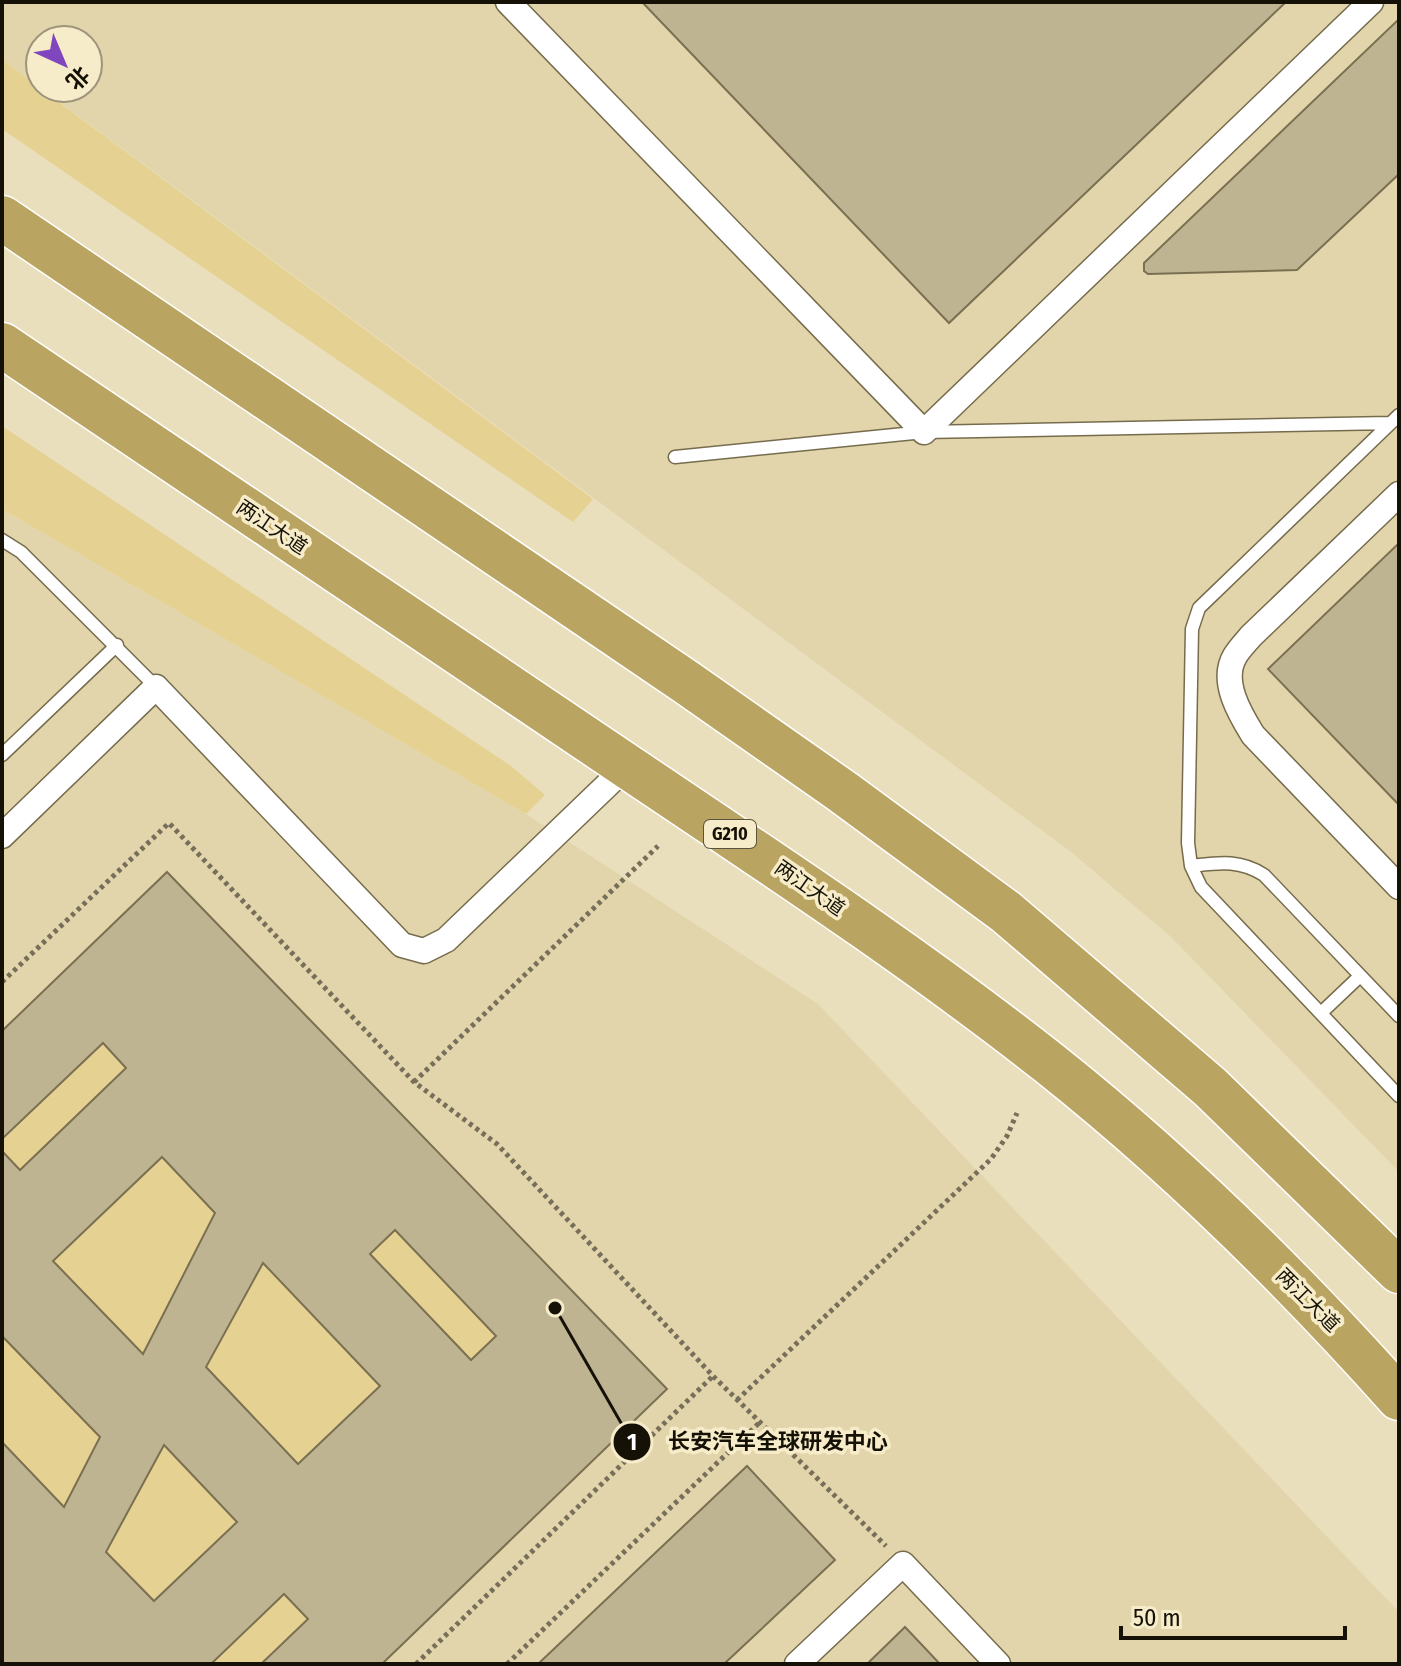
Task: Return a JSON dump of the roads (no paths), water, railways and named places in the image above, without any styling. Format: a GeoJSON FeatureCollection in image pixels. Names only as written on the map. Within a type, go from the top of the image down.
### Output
{"type":"FeatureCollection","features":[{"type":"Feature","properties":{"kind":"highway"},"geometry":{"type":"LineString","coordinates":[[2,218],[686,682],[1006,912],[1210,1087],[1399,1271]]}},
{"type":"Feature","properties":{"kind":"highway","name":"两江大道"},"geometry":{"type":"LineString","coordinates":[[2,345],[790,873],[940,980],[1051,1065],[1151,1149],[1328,1319],[1399,1398]]}},
{"type":"Feature","properties":{"kind":"street"},"geometry":{"type":"LineString","coordinates":[[508,2],[924,432],[1371,2]]}},
{"type":"Feature","properties":{"kind":"street"},"geometry":{"type":"LineString","coordinates":[[1399,494],[1251,636],[1233,659],[1231,689],[1240,714],[1253,735],[1399,887]]}},
{"type":"Feature","properties":{"kind":"street"},"geometry":{"type":"LineString","coordinates":[[2,836],[156,687],[402,945],[424,951],[446,940],[627,766]]}},
{"type":"Feature","properties":{"kind":"street"},"geometry":{"type":"LineString","coordinates":[[797,1664],[903,1564],[998,1664]]}},
{"type":"Feature","properties":{"kind":"lane"},"geometry":{"type":"LineString","coordinates":[[675,457],[924,432],[1395,419]]}},
{"type":"Feature","properties":{"kind":"lane"},"geometry":{"type":"LineString","coordinates":[[1395,419],[1199,608],[1192,629],[1188,843],[1191,866],[1201,887],[1399,1096]]}},
{"type":"Feature","properties":{"kind":"lane"},"geometry":{"type":"LineString","coordinates":[[2,540],[21,552],[156,687]]}},
{"type":"Feature","properties":{"kind":"lane"},"geometry":{"type":"LineString","coordinates":[[2,755],[117,645]]}},
{"type":"Feature","properties":{"kind":"lane"},"geometry":{"type":"LineString","coordinates":[[1191,866],[1233,862],[1249,865],[1264,875],[1399,1016]]}},
{"type":"Feature","properties":{"kind":"lane"},"geometry":{"type":"LineString","coordinates":[[1321,1013],[1360,976]]}},
{"type":"Feature","properties":{"kind":"place","name":"长安汽车全球研发中心"},"geometry":{"type":"Point","coordinates":[555,1308]}}]}
